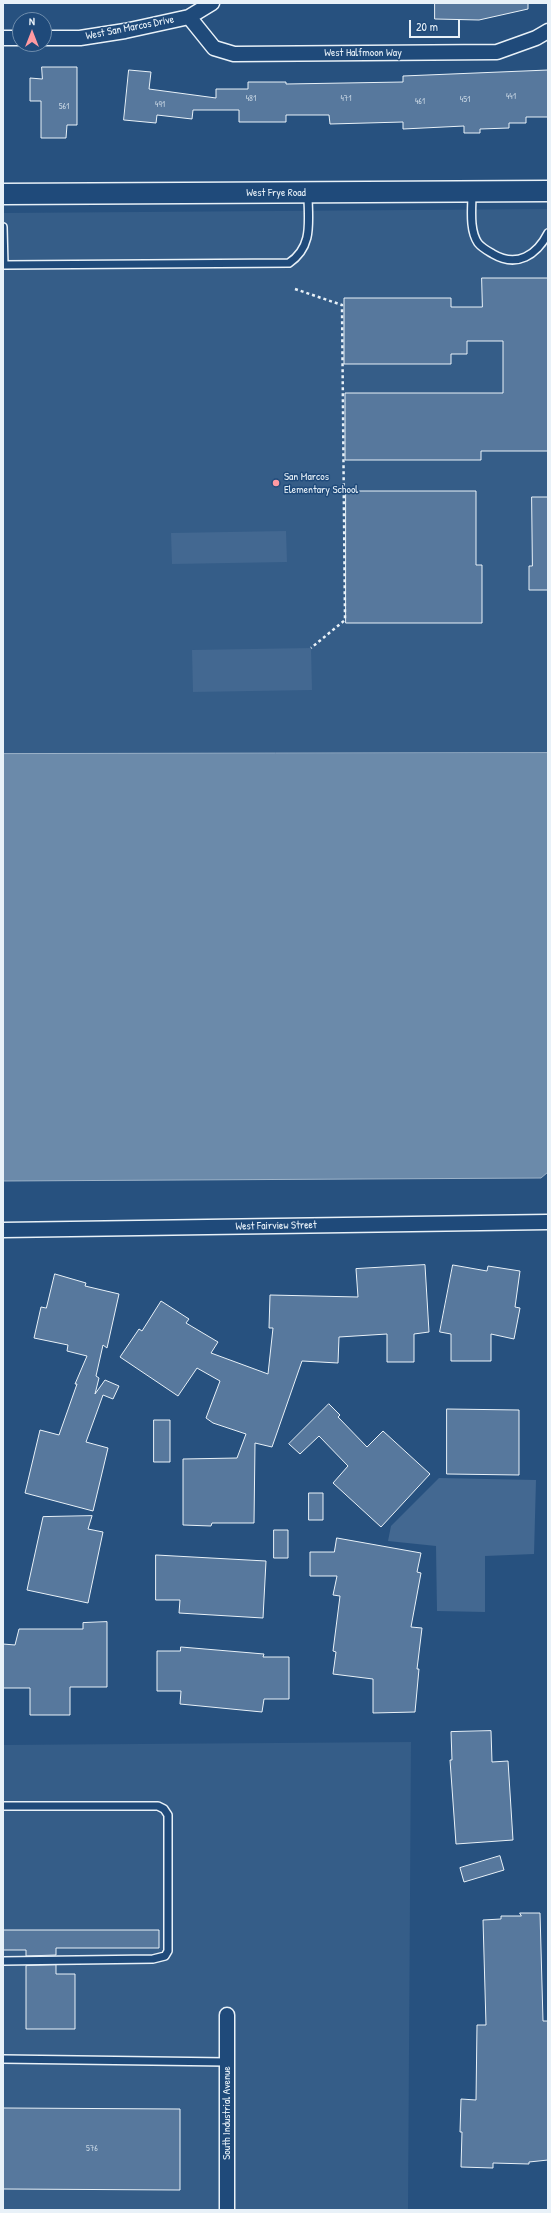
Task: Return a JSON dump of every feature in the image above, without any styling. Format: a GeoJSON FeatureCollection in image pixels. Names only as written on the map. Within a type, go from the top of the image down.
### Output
{"type":"FeatureCollection","features":[{"type":"Feature","properties":{"kind":"street","name":"West San Marcos Drive"},"geometry":{"type":"LineString","coordinates":[[52,38],[80,38],[118,32],[189,17],[212,3]]}},
{"type":"Feature","properties":{"kind":"street","name":"West Halfmoon Way"},"geometry":{"type":"LineString","coordinates":[[189,17],[214,48],[234,54],[497,52],[536,38],[548,31]]}},
{"type":"Feature","properties":{"kind":"street","name":"West Frye Road"},"geometry":{"type":"LineString","coordinates":[[3,194],[548,191]]}},
{"type":"Feature","properties":{"kind":"street","name":"West Fairview Street"},"geometry":{"type":"LineString","coordinates":[[3,1230],[548,1222]]}},
{"type":"Feature","properties":{"kind":"street","name":"South Industrial Avenue"},"geometry":{"type":"LineString","coordinates":[[227,2015],[227,2210]]}},
{"type":"Feature","properties":{"kind":"lane"},"geometry":{"type":"LineString","coordinates":[[471,191],[473,228],[478,242],[486,250],[501,259],[517,260],[531,255],[541,246],[548,233]]}},
{"type":"Feature","properties":{"kind":"lane"},"geometry":{"type":"LineString","coordinates":[[3,227],[4,265],[289,263],[299,256],[306,246],[308,234],[308,192]]}},
{"type":"Feature","properties":{"kind":"lane"},"geometry":{"type":"LineString","coordinates":[[3,1806],[158,1806],[164,1809],[168,1815],[169,1856],[168,1951],[165,1956],[153,1959],[3,1962]]}},
{"type":"Feature","properties":{"kind":"lane"},"geometry":{"type":"LineString","coordinates":[[3,2059],[227,2062]]}},
{"type":"Feature","properties":{"kind":"path"},"geometry":{"type":"LineString","coordinates":[[295,290],[342,305],[344,620],[311,648]]}},
{"type":"Feature","properties":{"kind":"shaded area","name":"San Marcos Elementary School"},"geometry":{"type":"Polygon","coordinates":[[[548,209],[548,753],[3,754],[3,213],[548,209]]]}},
{"type":"Feature","properties":{"kind":"shaded area"},"geometry":{"type":"Polygon","coordinates":[[[286,531],[287,562],[172,564],[171,533],[286,531]]]}},
{"type":"Feature","properties":{"kind":"shaded area"},"geometry":{"type":"Polygon","coordinates":[[[311,648],[312,690],[193,692],[192,650],[311,648]]]}},
{"type":"Feature","properties":{"kind":"shaded area"},"geometry":{"type":"Polygon","coordinates":[[[548,753],[548,1172],[541,1178],[3,1181],[3,754],[548,753]]]}},
{"type":"Feature","properties":{"kind":"shaded area"},"geometry":{"type":"Polygon","coordinates":[[[439,1478],[536,1480],[534,1554],[485,1556],[485,1612],[437,1611],[436,1546],[388,1541],[391,1526],[439,1478]]]}},
{"type":"Feature","properties":{"kind":"shaded area"},"geometry":{"type":"Polygon","coordinates":[[[411,1742],[408,2210],[3,2210],[3,1745],[411,1742]]]}},
{"type":"Feature","properties":{"kind":"building"},"geometry":{"type":"Polygon","coordinates":[[[435,3],[528,3],[528,9],[479,20],[435,19],[435,3]]]}},
{"type":"Feature","properties":{"kind":"building"},"geometry":{"type":"Polygon","coordinates":[[[42,67],[77,67],[77,125],[67,125],[66,138],[41,138],[41,101],[30,101],[30,78],[42,79],[42,67]]]}},
{"type":"Feature","properties":{"kind":"building"},"geometry":{"type":"Polygon","coordinates":[[[129,70],[151,72],[149,89],[216,98],[216,89],[248,89],[248,82],[286,82],[286,84],[403,82],[403,76],[548,70],[548,117],[526,117],[526,123],[509,123],[509,128],[480,129],[480,133],[464,133],[464,126],[403,129],[403,122],[330,124],[329,115],[286,115],[286,122],[239,122],[239,110],[193,110],[192,119],[157,115],[156,123],[124,120],[129,70]]]}},
{"type":"Feature","properties":{"kind":"building"},"geometry":{"type":"Polygon","coordinates":[[[482,278],[548,278],[548,451],[481,451],[481,460],[345,460],[345,393],[503,393],[503,341],[467,341],[467,354],[451,354],[451,364],[344,364],[344,298],[451,298],[451,307],[482,307],[482,278]]]}},
{"type":"Feature","properties":{"kind":"building"},"geometry":{"type":"Polygon","coordinates":[[[346,491],[476,491],[476,565],[482,565],[482,623],[346,623],[346,491]]]}},
{"type":"Feature","properties":{"kind":"building"},"geometry":{"type":"Polygon","coordinates":[[[532,497],[548,497],[548,590],[529,590],[529,566],[532,566],[532,497]]]}},
{"type":"Feature","properties":{"kind":"building"},"geometry":{"type":"Polygon","coordinates":[[[425,1265],[429,1332],[414,1334],[414,1362],[387,1362],[387,1334],[339,1337],[338,1363],[302,1361],[272,1447],[255,1443],[254,1523],[212,1523],[211,1526],[183,1525],[183,1459],[237,1458],[246,1434],[213,1423],[206,1418],[220,1381],[197,1368],[178,1396],[120,1357],[139,1329],[142,1331],[161,1301],[189,1319],[186,1323],[218,1342],[211,1353],[268,1374],[273,1328],[269,1328],[270,1295],[358,1297],[356,1269],[425,1265]]]}},
{"type":"Feature","properties":{"kind":"building"},"geometry":{"type":"Polygon","coordinates":[[[453,1265],[487,1271],[488,1266],[520,1271],[515,1307],[520,1308],[514,1339],[491,1334],[491,1361],[451,1361],[451,1334],[440,1332],[453,1265]]]}},
{"type":"Feature","properties":{"kind":"building"},"geometry":{"type":"Polygon","coordinates":[[[55,1274],[86,1283],[85,1286],[119,1294],[107,1348],[103,1345],[96,1376],[99,1378],[95,1394],[105,1380],[119,1386],[113,1399],[103,1395],[86,1442],[108,1448],[93,1511],[25,1493],[40,1430],[59,1435],[77,1384],[75,1384],[87,1356],[67,1351],[68,1345],[34,1338],[41,1307],[46,1308],[55,1274]]]}},
{"type":"Feature","properties":{"kind":"building"},"geometry":{"type":"Polygon","coordinates":[[[329,1404],[340,1415],[338,1417],[367,1447],[383,1431],[430,1474],[381,1527],[333,1483],[348,1466],[319,1436],[300,1454],[289,1444],[329,1404]]]}},
{"type":"Feature","properties":{"kind":"building"},"geometry":{"type":"Polygon","coordinates":[[[447,1409],[519,1410],[519,1475],[447,1474],[447,1409]]]}},
{"type":"Feature","properties":{"kind":"building"},"geometry":{"type":"Polygon","coordinates":[[[154,1420],[170,1420],[170,1462],[154,1462],[154,1420]]]}},
{"type":"Feature","properties":{"kind":"building"},"geometry":{"type":"Polygon","coordinates":[[[309,1493],[323,1493],[323,1520],[309,1520],[309,1493]]]}},
{"type":"Feature","properties":{"kind":"building"},"geometry":{"type":"Polygon","coordinates":[[[92,1516],[88,1529],[103,1532],[88,1603],[27,1590],[43,1517],[92,1516]]]}},
{"type":"Feature","properties":{"kind":"building"},"geometry":{"type":"Polygon","coordinates":[[[274,1530],[288,1530],[288,1558],[274,1558],[274,1530]]]}},
{"type":"Feature","properties":{"kind":"building"},"geometry":{"type":"Polygon","coordinates":[[[337,1538],[421,1553],[417,1572],[421,1573],[411,1627],[422,1628],[417,1669],[419,1669],[415,1712],[373,1713],[373,1679],[333,1674],[336,1652],[333,1651],[340,1596],[333,1595],[337,1576],[310,1576],[310,1552],[334,1552],[337,1538]]]}},
{"type":"Feature","properties":{"kind":"building"},"geometry":{"type":"Polygon","coordinates":[[[156,1555],[266,1561],[263,1618],[179,1613],[180,1600],[156,1600],[156,1555]]]}},
{"type":"Feature","properties":{"kind":"building"},"geometry":{"type":"Polygon","coordinates":[[[107,1622],[107,1687],[70,1687],[70,1715],[30,1715],[30,1688],[3,1688],[3,1644],[15,1645],[19,1629],[83,1629],[83,1623],[107,1622]]]}},
{"type":"Feature","properties":{"kind":"building"},"geometry":{"type":"Polygon","coordinates":[[[181,1647],[264,1654],[263,1657],[289,1657],[289,1699],[264,1699],[262,1712],[180,1704],[181,1691],[157,1691],[157,1651],[180,1651],[181,1647]]]}},
{"type":"Feature","properties":{"kind":"building"},"geometry":{"type":"Polygon","coordinates":[[[491,1731],[492,1762],[508,1761],[513,1840],[456,1844],[450,1760],[452,1760],[451,1732],[491,1731]]]}},
{"type":"Feature","properties":{"kind":"building"},"geometry":{"type":"Polygon","coordinates":[[[500,1856],[504,1870],[464,1882],[460,1868],[500,1856]]]}},
{"type":"Feature","properties":{"kind":"building"},"geometry":{"type":"Polygon","coordinates":[[[520,1913],[540,1913],[543,2021],[548,2021],[548,2160],[529,2162],[529,2164],[493,2163],[493,2168],[461,2167],[461,2099],[476,2100],[477,2025],[486,2025],[483,1920],[501,1919],[501,1916],[521,1916],[520,1913]]]}},
{"type":"Feature","properties":{"kind":"building"},"geometry":{"type":"Polygon","coordinates":[[[3,1930],[159,1930],[159,1948],[56,1948],[56,1955],[26,1956],[26,1950],[3,1950],[3,1930]]]}},
{"type":"Feature","properties":{"kind":"building"},"geometry":{"type":"Polygon","coordinates":[[[56,1965],[56,1974],[75,1974],[75,2029],[26,2029],[26,1966],[56,1965]]]}},
{"type":"Feature","properties":{"kind":"building"},"geometry":{"type":"Polygon","coordinates":[[[3,2108],[180,2109],[180,2190],[3,2189],[3,2108]]]}},
{"type":"Feature","properties":{"kind":"place","name":"San Marcos Elementary School"},"geometry":{"type":"Point","coordinates":[276,483]}}]}
